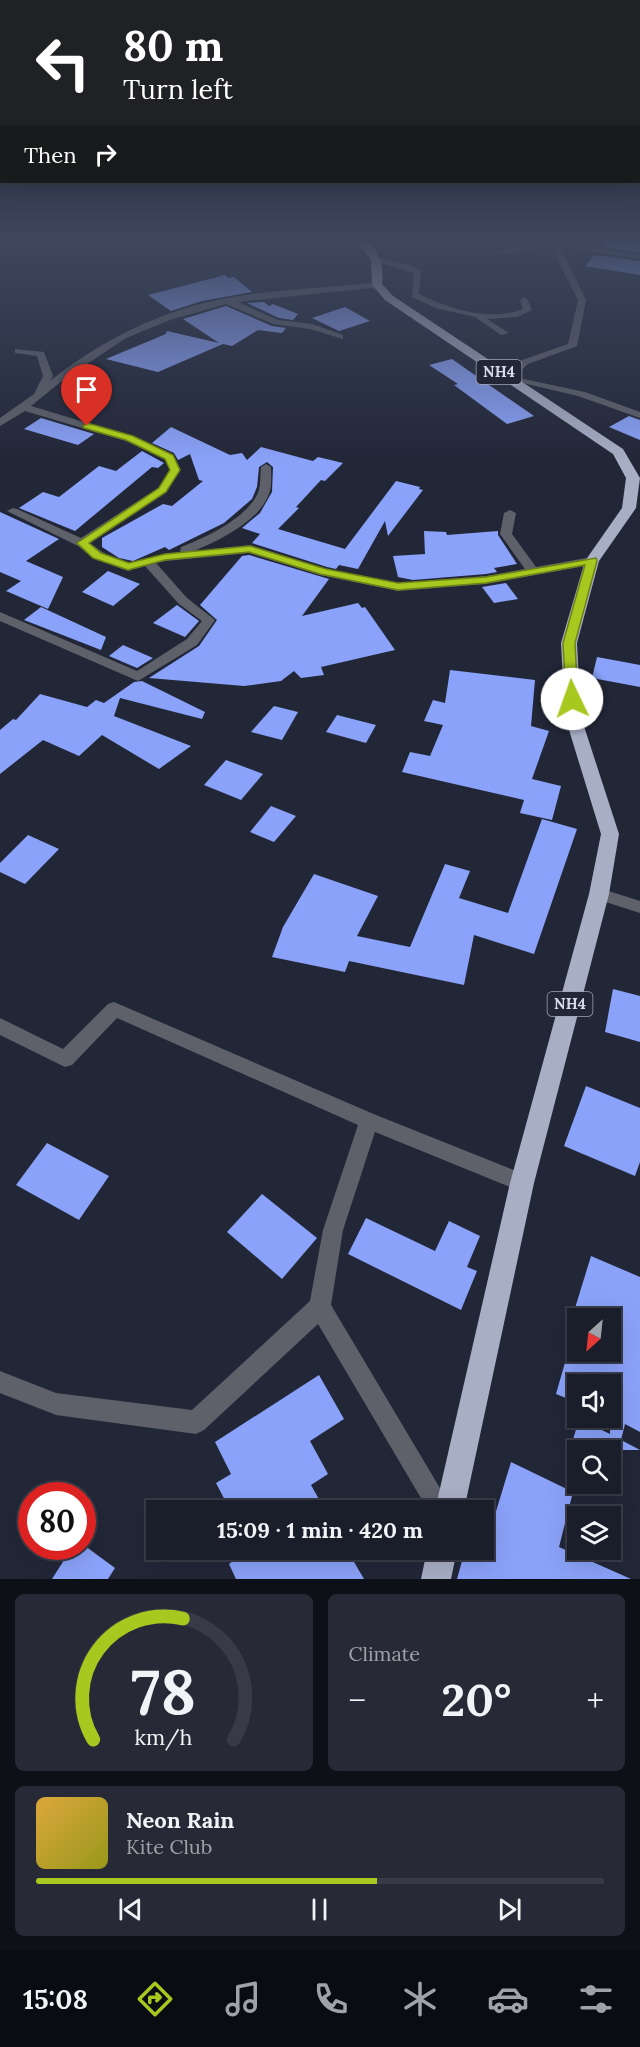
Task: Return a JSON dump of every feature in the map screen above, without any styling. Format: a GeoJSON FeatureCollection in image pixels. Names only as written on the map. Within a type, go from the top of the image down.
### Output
{"type":"FeatureCollection","features":[{"type":"Feature","properties":{"kind":"highway","name":"NH4"},"geometry":{"type":"LineString","coordinates":[[412,314],[618,452],[633,478],[629,508],[592,561],[569,643],[573,717],[610,834],[599,894],[522,1183],[452,1500]]}},
{"type":"Feature","properties":{"kind":"highway"},"geometry":{"type":"LineString","coordinates":[[436,1579],[440,1560]]}},
{"type":"Feature","properties":{"kind":"street"},"geometry":{"type":"LineString","coordinates":[[0,423],[60,378],[123,336],[182,314]]}},
{"type":"Feature","properties":{"kind":"street"},"geometry":{"type":"LineString","coordinates":[[257,314],[276,322],[312,327],[340,337]]}},
{"type":"Feature","properties":{"kind":"street"},"geometry":{"type":"LineString","coordinates":[[471,314],[504,333]]}},
{"type":"Feature","properties":{"kind":"street"},"geometry":{"type":"LineString","coordinates":[[475,314],[494,318],[522,314]]}},
{"type":"Feature","properties":{"kind":"street"},"geometry":{"type":"LineString","coordinates":[[507,378],[525,362],[572,346],[579,314]]}},
{"type":"Feature","properties":{"kind":"street"},"geometry":{"type":"LineString","coordinates":[[18,351],[41,354],[48,376],[36,398]]}},
{"type":"Feature","properties":{"kind":"street"},"geometry":{"type":"LineString","coordinates":[[507,378],[581,394],[640,415]]}},
{"type":"Feature","properties":{"kind":"street"},"geometry":{"type":"LineString","coordinates":[[24,407],[130,438],[169,457],[175,470],[162,490],[82,543]]}},
{"type":"Feature","properties":{"kind":"street"},"geometry":{"type":"LineString","coordinates":[[13,511],[82,543],[97,555],[128,567],[207,542],[252,510],[264,493],[266,466]]}},
{"type":"Feature","properties":{"kind":"street"},"geometry":{"type":"LineString","coordinates":[[510,513],[506,534],[532,572]]}},
{"type":"Feature","properties":{"kind":"street"},"geometry":{"type":"LineString","coordinates":[[165,557],[250,549],[324,572],[398,587],[486,580],[592,561]]}},
{"type":"Feature","properties":{"kind":"street"},"geometry":{"type":"LineString","coordinates":[[0,616],[138,677],[192,642],[209,620],[183,601],[148,562]]}},
{"type":"Feature","properties":{"kind":"street"},"geometry":{"type":"LineString","coordinates":[[599,894],[640,907]]}},
{"type":"Feature","properties":{"kind":"street"},"geometry":{"type":"LineString","coordinates":[[0,1026],[65,1059],[114,1009],[369,1121],[522,1183]]}},
{"type":"Feature","properties":{"kind":"street"},"geometry":{"type":"LineString","coordinates":[[0,1382],[56,1404],[196,1422],[320,1307],[333,1230],[369,1121]]}},
{"type":"Feature","properties":{"kind":"street"},"geometry":{"type":"LineString","coordinates":[[320,1307],[435,1500]]}},
{"type":"Feature","properties":{"kind":"building"},"geometry":{"type":"Polygon","coordinates":[[[201,314],[244,314],[272,326],[286,328],[282,333],[258,330],[232,346],[223,344],[158,372],[106,359],[166,334],[167,331],[219,343],[183,319],[201,314]]]}},
{"type":"Feature","properties":{"kind":"building"},"geometry":{"type":"Polygon","coordinates":[[[270,314],[298,314],[293,320],[270,314]]]}},
{"type":"Feature","properties":{"kind":"building"},"geometry":{"type":"Polygon","coordinates":[[[325,314],[357,314],[370,321],[339,331],[312,318],[325,314]]]}},
{"type":"Feature","properties":{"kind":"building"},"geometry":{"type":"Polygon","coordinates":[[[452,359],[534,416],[507,424],[454,385],[458,384],[429,365],[452,359]]]}},
{"type":"Feature","properties":{"kind":"building"},"geometry":{"type":"Polygon","coordinates":[[[629,416],[640,420],[640,440],[609,427],[629,416]]]}},
{"type":"Feature","properties":{"kind":"building"},"geometry":{"type":"Polygon","coordinates":[[[41,418],[94,434],[78,445],[24,429],[41,418]]]}},
{"type":"Feature","properties":{"kind":"building"},"geometry":{"type":"Polygon","coordinates":[[[171,427],[230,455],[242,453],[247,460],[261,447],[313,461],[318,457],[343,463],[325,481],[321,480],[296,507],[299,508],[278,529],[345,549],[396,481],[420,487],[419,489],[423,490],[388,536],[385,521],[358,569],[339,565],[336,569],[327,567],[252,543],[260,534],[242,528],[260,513],[272,492],[273,467],[267,462],[259,467],[257,487],[252,499],[224,523],[169,550],[165,547],[133,561],[119,558],[102,547],[102,538],[163,504],[172,506],[203,481],[199,480],[190,454],[178,460],[174,453],[152,443],[171,427]]]}},
{"type":"Feature","properties":{"kind":"building"},"geometry":{"type":"Polygon","coordinates":[[[142,451],[164,463],[158,468],[152,467],[75,531],[19,508],[43,492],[59,497],[99,466],[116,471],[142,451]]]}},
{"type":"Feature","properties":{"kind":"building"},"geometry":{"type":"Polygon","coordinates":[[[0,512],[59,539],[26,561],[63,577],[48,609],[6,591],[21,581],[0,572],[0,512]]]}},
{"type":"Feature","properties":{"kind":"building"},"geometry":{"type":"Polygon","coordinates":[[[424,531],[446,532],[447,535],[498,531],[498,535],[517,564],[494,568],[497,572],[486,574],[413,580],[398,577],[393,556],[425,554],[424,531]]]}},
{"type":"Feature","properties":{"kind":"building"},"geometry":{"type":"Polygon","coordinates":[[[249,555],[329,579],[302,616],[358,603],[362,608],[365,607],[395,650],[321,667],[324,675],[301,678],[294,671],[281,681],[244,686],[149,678],[199,646],[217,620],[200,605],[242,556],[249,555]]]}},
{"type":"Feature","properties":{"kind":"building"},"geometry":{"type":"Polygon","coordinates":[[[108,571],[140,584],[113,606],[82,592],[108,571]]]}},
{"type":"Feature","properties":{"kind":"building"},"geometry":{"type":"Polygon","coordinates":[[[506,583],[518,599],[494,603],[482,587],[506,583]]]}},
{"type":"Feature","properties":{"kind":"building"},"geometry":{"type":"Polygon","coordinates":[[[177,605],[199,621],[185,637],[153,623],[177,605]]]}},
{"type":"Feature","properties":{"kind":"building"},"geometry":{"type":"Polygon","coordinates":[[[41,607],[106,637],[101,650],[24,620],[41,607]]]}},
{"type":"Feature","properties":{"kind":"building"},"geometry":{"type":"Polygon","coordinates":[[[123,645],[153,658],[137,668],[109,656],[123,645]]]}},
{"type":"Feature","properties":{"kind":"building"},"geometry":{"type":"Polygon","coordinates":[[[597,657],[640,665],[640,687],[592,678],[597,657]]]}},
{"type":"Feature","properties":{"kind":"building"},"geometry":{"type":"Polygon","coordinates":[[[450,670],[535,680],[531,726],[549,731],[532,779],[561,786],[552,820],[520,813],[524,800],[402,772],[410,752],[430,756],[443,725],[424,721],[433,700],[445,703],[450,670]]]}},
{"type":"Feature","properties":{"kind":"building"},"geometry":{"type":"Polygon","coordinates":[[[142,681],[205,712],[202,719],[120,698],[114,716],[191,746],[159,769],[102,735],[79,756],[43,740],[0,774],[0,730],[13,719],[16,720],[40,694],[87,707],[96,700],[104,703],[134,682],[142,681]]]}},
{"type":"Feature","properties":{"kind":"building"},"geometry":{"type":"Polygon","coordinates":[[[274,706],[298,712],[282,740],[251,732],[274,706]]]}},
{"type":"Feature","properties":{"kind":"building"},"geometry":{"type":"Polygon","coordinates":[[[337,715],[376,725],[366,743],[326,732],[337,715]]]}},
{"type":"Feature","properties":{"kind":"building"},"geometry":{"type":"Polygon","coordinates":[[[226,760],[263,774],[241,800],[204,785],[226,760]]]}},
{"type":"Feature","properties":{"kind":"building"},"geometry":{"type":"Polygon","coordinates":[[[271,806],[296,816],[274,842],[250,832],[271,806]]]}},
{"type":"Feature","properties":{"kind":"building"},"geometry":{"type":"Polygon","coordinates":[[[542,819],[577,829],[534,954],[474,935],[464,985],[349,961],[345,972],[272,957],[283,927],[314,874],[378,896],[357,936],[410,947],[445,864],[470,871],[459,898],[508,913],[542,819]]]}},
{"type":"Feature","properties":{"kind":"building"},"geometry":{"type":"Polygon","coordinates":[[[28,835],[59,849],[25,884],[0,872],[0,863],[28,835]]]}},
{"type":"Feature","properties":{"kind":"building"},"geometry":{"type":"Polygon","coordinates":[[[613,989],[640,996],[640,1042],[605,1032],[613,989]]]}},
{"type":"Feature","properties":{"kind":"building"},"geometry":{"type":"Polygon","coordinates":[[[586,1086],[640,1108],[640,1162],[635,1176],[564,1146],[586,1086]]]}},
{"type":"Feature","properties":{"kind":"building"},"geometry":{"type":"Polygon","coordinates":[[[47,1143],[109,1176],[79,1220],[16,1185],[47,1143]]]}},
{"type":"Feature","properties":{"kind":"building"},"geometry":{"type":"Polygon","coordinates":[[[262,1194],[317,1238],[282,1279],[227,1232],[262,1194]]]}},
{"type":"Feature","properties":{"kind":"building"},"geometry":{"type":"Polygon","coordinates":[[[366,1218],[435,1251],[449,1221],[480,1236],[467,1267],[477,1271],[461,1310],[348,1254],[366,1218]]]}},
{"type":"Feature","properties":{"kind":"building"},"geometry":{"type":"Polygon","coordinates":[[[591,1256],[640,1277],[640,1432],[625,1424],[621,1440],[573,1440],[576,1428],[598,1428],[610,1434],[610,1428],[621,1428],[621,1374],[567,1374],[567,1398],[556,1394],[567,1356],[567,1362],[621,1362],[621,1308],[575,1308],[591,1256]]]}},
{"type":"Feature","properties":{"kind":"building"},"geometry":{"type":"Polygon","coordinates":[[[319,1375],[344,1419],[310,1441],[328,1474],[311,1485],[319,1500],[225,1500],[216,1483],[231,1474],[215,1442],[319,1375]]]}},
{"type":"Feature","properties":{"kind":"building"},"geometry":{"type":"Polygon","coordinates":[[[621,1440],[640,1450],[621,1450],[621,1440]]]}},
{"type":"Feature","properties":{"kind":"building"},"geometry":{"type":"Polygon","coordinates":[[[511,1462],[567,1489],[567,1494],[572,1494],[569,1506],[567,1506],[567,1516],[559,1547],[567,1551],[567,1560],[588,1560],[631,1579],[457,1579],[462,1560],[494,1560],[494,1518],[511,1462]]]}},
{"type":"Feature","properties":{"kind":"building"},"geometry":{"type":"Polygon","coordinates":[[[96,1554],[115,1568],[108,1579],[52,1579],[64,1560],[96,1560],[96,1554]]]}},
{"type":"Feature","properties":{"kind":"building"},"geometry":{"type":"Polygon","coordinates":[[[234,1560],[353,1560],[364,1579],[236,1579],[229,1564],[234,1560]]]}},
{"type":"Feature","properties":{"kind":"route"},"geometry":{"type":"LineString","coordinates":[[87,426],[130,438],[169,457],[175,470],[162,490],[82,543],[97,555],[128,567],[165,557],[250,549],[324,572],[398,587],[486,580],[592,561],[569,643],[572,699]]}}]}
